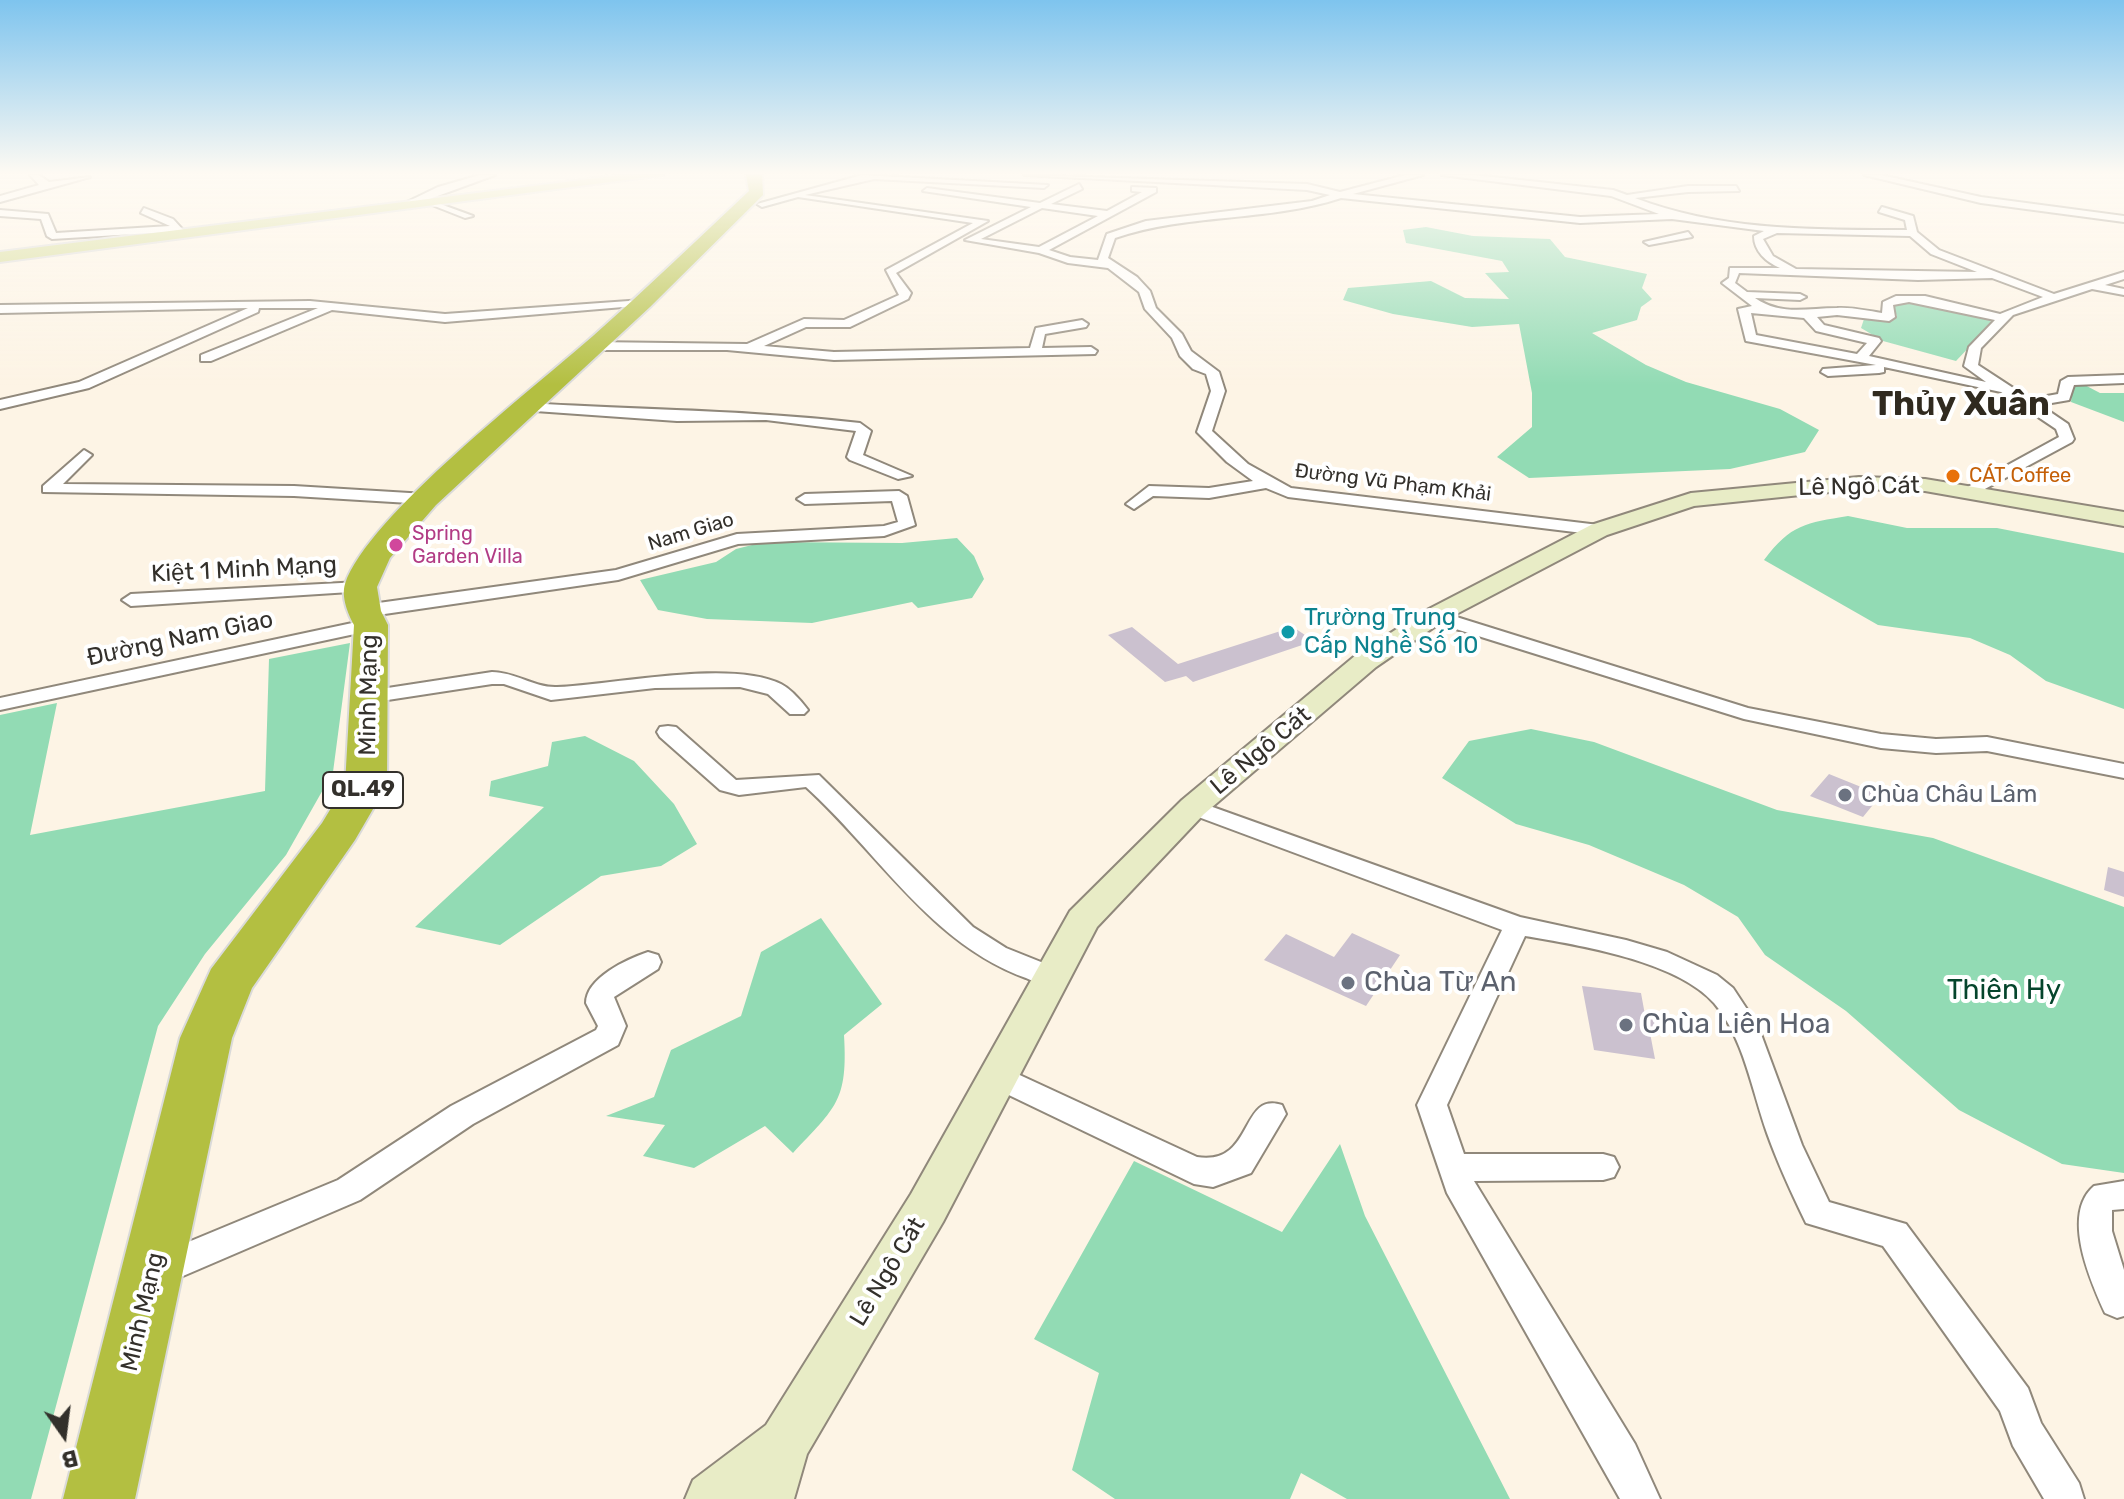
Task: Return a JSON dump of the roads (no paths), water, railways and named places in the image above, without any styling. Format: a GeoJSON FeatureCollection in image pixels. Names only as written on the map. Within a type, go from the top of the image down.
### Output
{"type":"FeatureCollection","features":[{"type":"Feature","properties":{"kind":"highway","name":"Minh Mạng"},"geometry":{"type":"LineString","coordinates":[[99,1499],[206,1038],[229,982],[357,804],[366,785],[368,697],[365,608],[376,555],[426,499],[705,245]]}},
{"type":"Feature","properties":{"kind":"main road"},"geometry":{"type":"LineString","coordinates":[[41,250],[76,245]]}},
{"type":"Feature","properties":{"kind":"main road"},"geometry":{"type":"LineString","coordinates":[[0,255],[83,245]]}},
{"type":"Feature","properties":{"kind":"street"},"geometry":{"type":"LineString","coordinates":[[738,348],[777,338],[804,323],[846,324],[904,297],[905,293],[890,272],[937,245]]}},
{"type":"Feature","properties":{"kind":"street"},"geometry":{"type":"LineString","coordinates":[[1005,245],[1041,250],[1068,260],[1112,265]]}},
{"type":"Feature","properties":{"kind":"street"},"geometry":{"type":"LineString","coordinates":[[1041,250],[1050,245]]}},
{"type":"Feature","properties":{"kind":"street"},"geometry":{"type":"LineString","coordinates":[[1107,245],[1102,259],[1112,265]]}},
{"type":"Feature","properties":{"kind":"street"},"geometry":{"type":"LineString","coordinates":[[1760,245],[1771,261],[1796,271]]}},
{"type":"Feature","properties":{"kind":"street"},"geometry":{"type":"LineString","coordinates":[[1926,245],[1935,252],[1990,275],[2052,297]]}},
{"type":"Feature","properties":{"kind":"street","name":"Đường Vũ Phạm Khải"},"geometry":{"type":"LineString","coordinates":[[1112,265],[1144,291],[1151,309],[1178,337],[1190,359],[1212,372],[1218,391],[1204,432],[1226,455],[1264,484],[1288,492],[1599,530]]}},
{"type":"Feature","properties":{"kind":"street"},"geometry":{"type":"LineString","coordinates":[[1764,310],[1738,294],[1728,283],[1734,279],[1735,269],[1903,276],[1990,275]]}},
{"type":"Feature","properties":{"kind":"street"},"geometry":{"type":"LineString","coordinates":[[1970,492],[2067,439],[2063,427],[1970,364],[1975,347],[2009,312],[2124,275]]}},
{"type":"Feature","properties":{"kind":"street"},"geometry":{"type":"LineString","coordinates":[[2088,285],[2124,292]]}},
{"type":"Feature","properties":{"kind":"street"},"geometry":{"type":"LineString","coordinates":[[1738,294],[1800,297]]}},
{"type":"Feature","properties":{"kind":"street"},"geometry":{"type":"LineString","coordinates":[[2002,318],[1909,296],[1892,299],[1887,304],[1889,317],[1837,311],[1808,315],[1744,309],[1750,338],[1861,357],[2025,400],[2064,397],[2068,381],[2124,379]]}},
{"type":"Feature","properties":{"kind":"street"},"geometry":{"type":"LineString","coordinates":[[0,309],[337,305],[445,318],[643,303]]}},
{"type":"Feature","properties":{"kind":"street"},"geometry":{"type":"LineString","coordinates":[[206,358],[337,305]]}},
{"type":"Feature","properties":{"kind":"street"},"geometry":{"type":"LineString","coordinates":[[0,405],[14,398],[55,394],[84,385],[263,306]]}},
{"type":"Feature","properties":{"kind":"street"},"geometry":{"type":"LineString","coordinates":[[0,320],[48,309]]}},
{"type":"Feature","properties":{"kind":"street"},"geometry":{"type":"LineString","coordinates":[[1808,315],[1820,328],[1875,341],[1861,357]]}},
{"type":"Feature","properties":{"kind":"street"},"geometry":{"type":"LineString","coordinates":[[1035,352],[1040,331],[1082,324]]}},
{"type":"Feature","properties":{"kind":"street"},"geometry":{"type":"LineString","coordinates":[[593,346],[738,348],[834,356],[1091,351]]}},
{"type":"Feature","properties":{"kind":"street"},"geometry":{"type":"LineString","coordinates":[[1828,372],[1900,367]]}},
{"type":"Feature","properties":{"kind":"street"},"geometry":{"type":"LineString","coordinates":[[526,407],[677,417],[766,416],[860,427],[864,431],[855,457],[904,476]]}},
{"type":"Feature","properties":{"kind":"street"},"geometry":{"type":"LineString","coordinates":[[84,455],[49,489],[265,491],[426,499]]}},
{"type":"Feature","properties":{"kind":"street","name":"Lê Ngô Cát"},"geometry":{"type":"LineString","coordinates":[[712,1499],[784,1443],[927,1208],[1083,920],[1127,871],[1193,807],[1366,661],[1434,616],[1599,530],[1691,500],[1773,489],[1859,483],[1925,485],[2124,519]]}},
{"type":"Feature","properties":{"kind":"street"},"geometry":{"type":"LineString","coordinates":[[1134,504],[1149,491],[1209,493],[1264,484]]}},
{"type":"Feature","properties":{"kind":"street","name":"Nam Giao"},"geometry":{"type":"LineString","coordinates":[[365,608],[618,575],[737,539],[884,531],[907,525],[899,496],[805,499]]}},
{"type":"Feature","properties":{"kind":"street","name":"Kiệt 1 Minh Mạng"},"geometry":{"type":"LineString","coordinates":[[131,600],[365,608]]}},
{"type":"Feature","properties":{"kind":"street","name":"Đường Nam Giao"},"geometry":{"type":"LineString","coordinates":[[0,704],[365,608]]}},
{"type":"Feature","properties":{"kind":"street"},"geometry":{"type":"LineString","coordinates":[[1434,616],[1744,713],[1881,741],[1936,746],[1987,744],[2124,771]]}},
{"type":"Feature","properties":{"kind":"street"},"geometry":{"type":"LineString","coordinates":[[368,697],[492,678],[506,678],[551,694],[655,682],[722,680],[775,689],[797,710]]}},
{"type":"Feature","properties":{"kind":"street"},"geometry":{"type":"LineString","coordinates":[[668,732],[728,785],[739,788],[811,780],[945,914],[985,949],[1008,962],[1051,977]]}},
{"type":"Feature","properties":{"kind":"street"},"geometry":{"type":"LineString","coordinates":[[1193,807],[1517,926],[1597,942],[1676,966],[1699,976],[1722,994],[1736,1013],[1756,1057],[1784,1138],[1818,1213],[1894,1234],[2015,1401],[2026,1433],[2065,1497]]}},
{"type":"Feature","properties":{"kind":"street"},"geometry":{"type":"LineString","coordinates":[[1517,926],[1432,1105],[1458,1183],[1621,1458],[1640,1499]]}},
{"type":"Feature","properties":{"kind":"street"},"geometry":{"type":"LineString","coordinates":[[153,1273],[349,1190],[462,1115],[608,1037],[612,1026],[600,1003],[600,995],[607,987],[648,962]]}},
{"type":"Feature","properties":{"kind":"street"},"geometry":{"type":"LineString","coordinates":[[998,1077],[1194,1170],[1213,1173],[1240,1164],[1271,1114]]}},
{"type":"Feature","properties":{"kind":"street"},"geometry":{"type":"LineString","coordinates":[[1453,1168],[1603,1167]]}},
{"type":"Feature","properties":{"kind":"street"},"geometry":{"type":"LineString","coordinates":[[2117,1302],[2095,1231],[2096,1204],[2105,1196],[2124,1195]]}},
{"type":"Feature","properties":{"kind":"street"},"geometry":{"type":"LineString","coordinates":[[767,1499],[784,1443]]}},
{"type":"Feature","properties":{"kind":"place","name":"CÁT Coffee"},"geometry":{"type":"Point","coordinates":[1953,476]}},
{"type":"Feature","properties":{"kind":"place","name":"Spring Garden Villa"},"geometry":{"type":"Point","coordinates":[396,545]}},
{"type":"Feature","properties":{"kind":"place","name":"Trường Trung Cấp Nghề Số 10"},"geometry":{"type":"Point","coordinates":[1288,632]}},
{"type":"Feature","properties":{"kind":"place","name":"Chùa Châu Lâm"},"geometry":{"type":"Point","coordinates":[1845,795]}},
{"type":"Feature","properties":{"kind":"place","name":"Chùa Từ An"},"geometry":{"type":"Point","coordinates":[1348,983]}},
{"type":"Feature","properties":{"kind":"place","name":"Chùa Liên Hoa"},"geometry":{"type":"Point","coordinates":[1626,1025]}},
{"type":"Feature","properties":{"kind":"district","name":"Thủy Xuân"},"geometry":{"type":"Point","coordinates":[1961,405]}},
{"type":"Feature","properties":{"kind":"park label","name":"Thiên Hy"},"geometry":{"type":"Point","coordinates":[2004,991]}}]}
